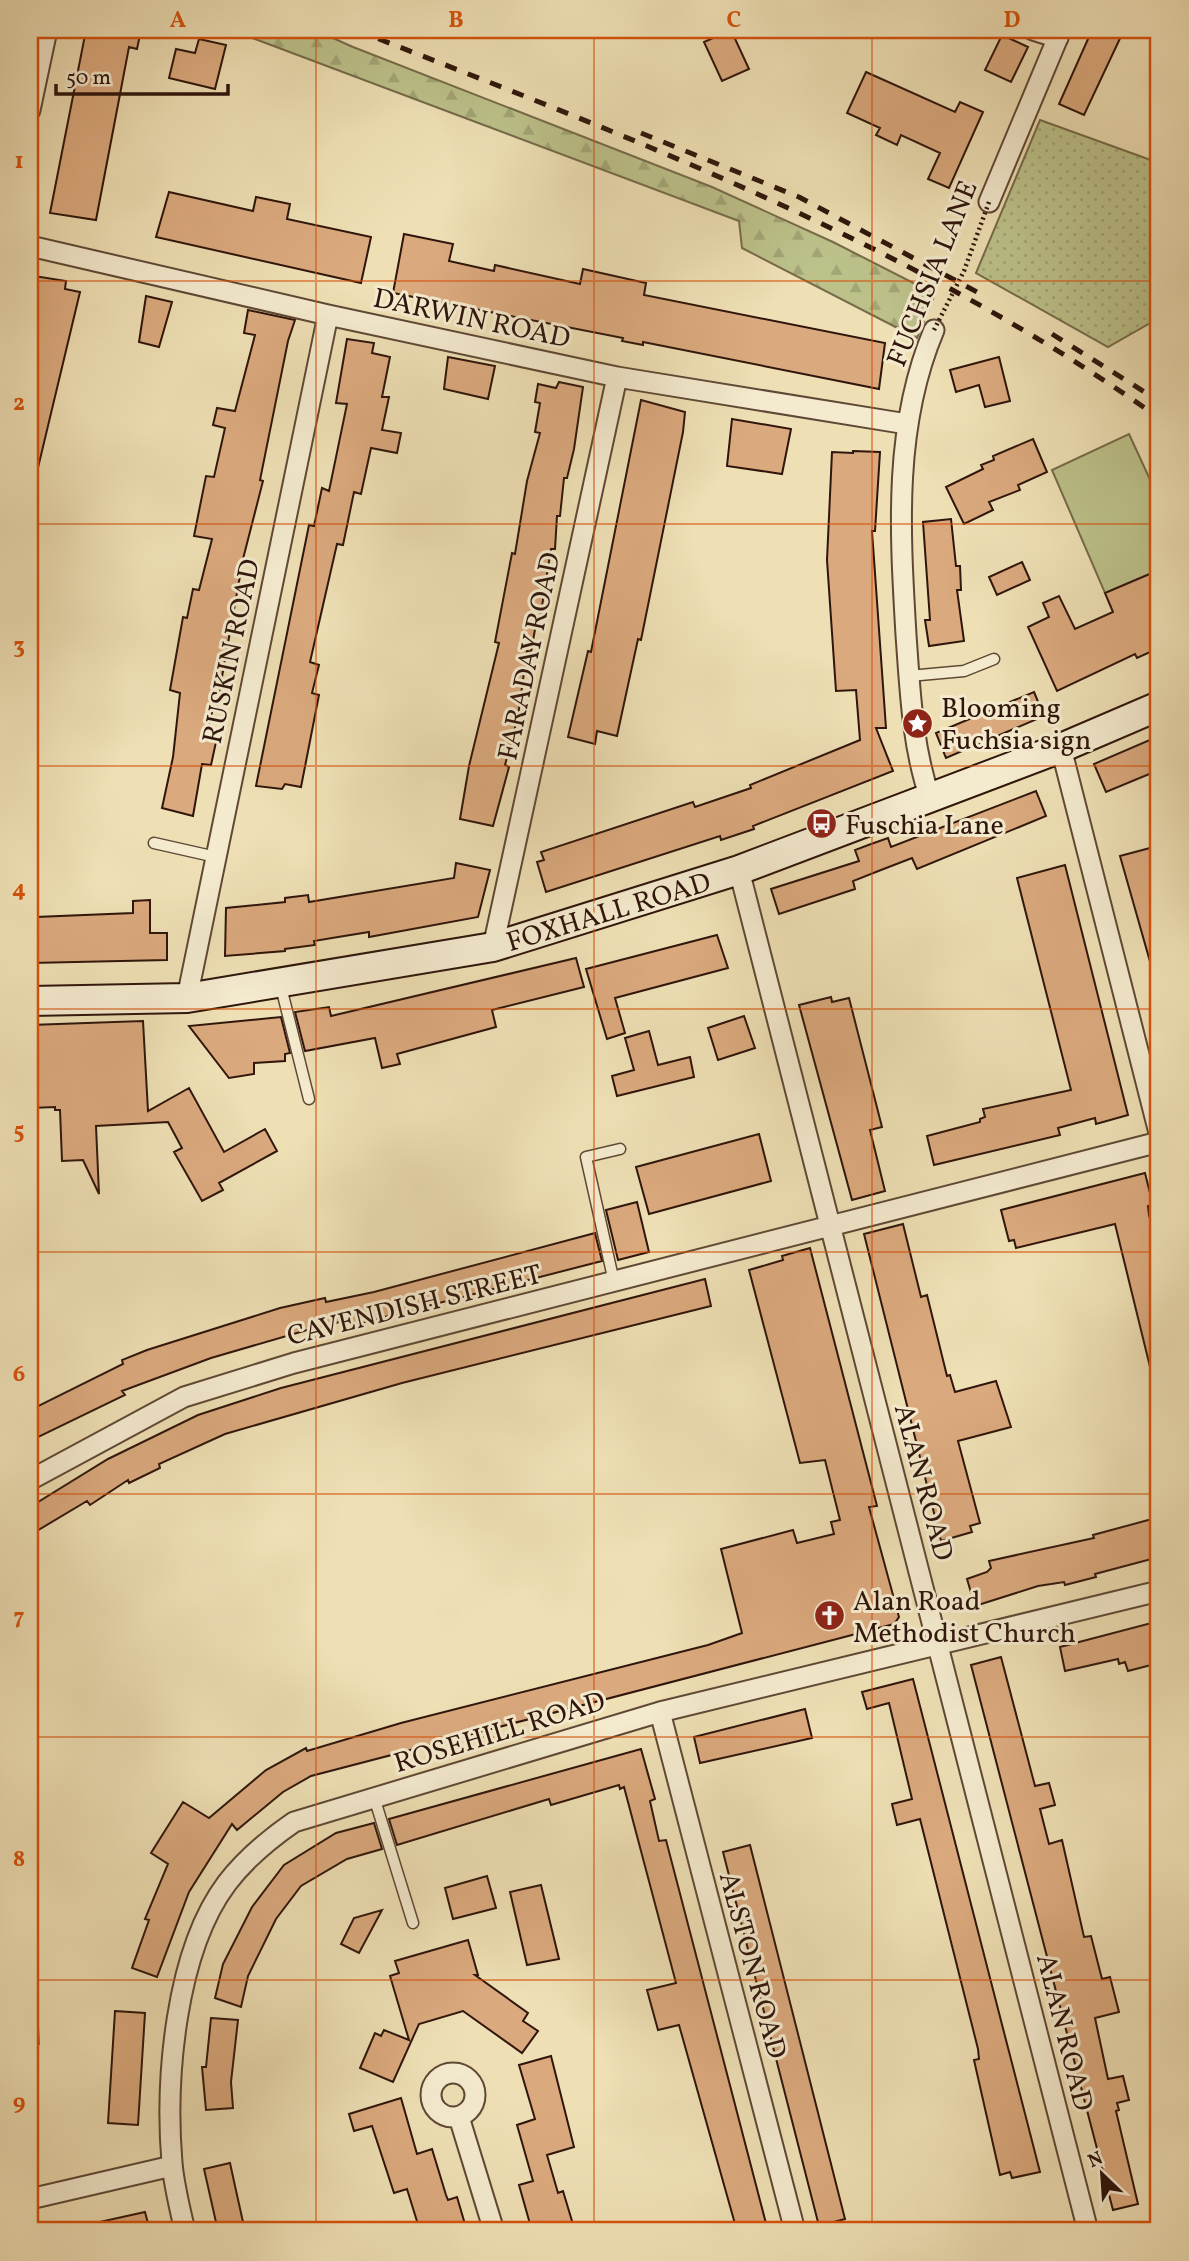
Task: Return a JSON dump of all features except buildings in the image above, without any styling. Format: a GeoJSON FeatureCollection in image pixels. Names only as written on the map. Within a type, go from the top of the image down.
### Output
{"type":"FeatureCollection","features":[{"type":"Feature","properties":{"kind":"main road","name":"FOXHALL ROAD"},"geometry":{"type":"LineString","coordinates":[[30,1002],[187,998],[493,947],[739,870],[1062,748],[1159,706]]}},
{"type":"Feature","properties":{"kind":"street"},"geometry":{"type":"LineString","coordinates":[[30,110],[34,67],[47,30]]}},
{"type":"Feature","properties":{"kind":"street"},"geometry":{"type":"LineString","coordinates":[[1033,30],[1060,34]]}},
{"type":"Feature","properties":{"kind":"street","name":"FUCHSIA LANE"},"geometry":{"type":"LineString","coordinates":[[989,202],[1060,34]]}},
{"type":"Feature","properties":{"kind":"street","name":"DARWIN ROAD"},"geometry":{"type":"LineString","coordinates":[[30,246],[328,315],[617,377],[907,424]]}},
{"type":"Feature","properties":{"kind":"street","name":"RUSKIN ROAD"},"geometry":{"type":"LineString","coordinates":[[187,998],[328,315]]}},
{"type":"Feature","properties":{"kind":"street","name":"FUCHSIA LANE"},"geometry":{"type":"LineString","coordinates":[[930,798],[918,761],[909,676],[900,532],[907,424],[916,378],[934,330]]}},
{"type":"Feature","properties":{"kind":"street","name":"FARADAY ROAD"},"geometry":{"type":"LineString","coordinates":[[493,947],[617,377]]}},
{"type":"Feature","properties":{"kind":"street"},"geometry":{"type":"LineString","coordinates":[[1062,748],[1159,1133]]}},
{"type":"Feature","properties":{"kind":"street","name":"ALAN ROAD"},"geometry":{"type":"LineString","coordinates":[[739,870],[1088,2231]]}},
{"type":"Feature","properties":{"kind":"street","name":"CAVENDISH STREET"},"geometry":{"type":"LineString","coordinates":[[30,1480],[184,1397],[295,1363],[1159,1142]]}},
{"type":"Feature","properties":{"kind":"street","name":"ROSEHILL ROAD"},"geometry":{"type":"LineString","coordinates":[[185,2231],[172,2166],[171,2088],[187,1979],[200,1934],[226,1885],[261,1845],[294,1822],[660,1712],[1159,1591]]}},
{"type":"Feature","properties":{"kind":"street","name":"ALSTON ROAD"},"geometry":{"type":"LineString","coordinates":[[660,1712],[795,2231]]}},
{"type":"Feature","properties":{"kind":"street"},"geometry":{"type":"LineString","coordinates":[[459,2117],[494,2231]]}},
{"type":"Feature","properties":{"kind":"street"},"geometry":{"type":"LineString","coordinates":[[30,2199],[172,2166]]}},
{"type":"Feature","properties":{"kind":"lane"},"geometry":{"type":"LineString","coordinates":[[909,676],[964,671],[995,659]]}},
{"type":"Feature","properties":{"kind":"lane"},"geometry":{"type":"LineString","coordinates":[[154,843],[216,857]]}},
{"type":"Feature","properties":{"kind":"lane"},"geometry":{"type":"LineString","coordinates":[[279,983],[309,1099]]}},
{"type":"Feature","properties":{"kind":"lane"},"geometry":{"type":"LineString","coordinates":[[614,1282],[586,1157],[620,1149]]}},
{"type":"Feature","properties":{"kind":"lane"},"geometry":{"type":"LineString","coordinates":[[374,1797],[413,1923]]}},
{"type":"Feature","properties":{"kind":"path","name":"FUCHSIA LANE"},"geometry":{"type":"LineString","coordinates":[[934,330],[964,271],[989,202]]}},
{"type":"Feature","properties":{"kind":"green space"},"geometry":{"type":"Polygon","coordinates":[[[231,30],[315,30],[712,187],[833,242],[935,294],[917,338],[742,248],[739,221],[231,30]]]}},
{"type":"Feature","properties":{"kind":"green space"},"geometry":{"type":"Polygon","coordinates":[[[1040,120],[1159,163],[1159,318],[1108,347],[976,273],[1040,120]]]}},
{"type":"Feature","properties":{"kind":"green space"},"geometry":{"type":"Polygon","coordinates":[[[1129,434],[1159,499],[1159,570],[1105,593],[1052,470],[1129,434]]]}},
{"type":"Feature","properties":{"kind":"green space"},"geometry":{"type":"Polygon","coordinates":[[[30,1986],[37,2009],[39,2044],[30,2044],[30,1986]]]}},
{"type":"Feature","properties":{"kind":"railway"},"geometry":{"type":"LineString","coordinates":[[356,30],[667,155],[871,248],[970,300],[1066,356],[1159,418]]}},
{"type":"Feature","properties":{"kind":"railway"},"geometry":{"type":"LineString","coordinates":[[641,133],[799,197],[979,293]]}},
{"type":"Feature","properties":{"kind":"railway"},"geometry":{"type":"LineString","coordinates":[[1052,334],[1159,401]]}},
{"type":"Feature","properties":{"kind":"place","name":"Blooming Fuchsia sign"},"geometry":{"type":"Point","coordinates":[918,723]}},
{"type":"Feature","properties":{"kind":"place","name":"Fuschia Lane"},"geometry":{"type":"Point","coordinates":[822,824]}},
{"type":"Feature","properties":{"kind":"place","name":"Alan Road Methodist Church"},"geometry":{"type":"Point","coordinates":[830,1616]}}]}
